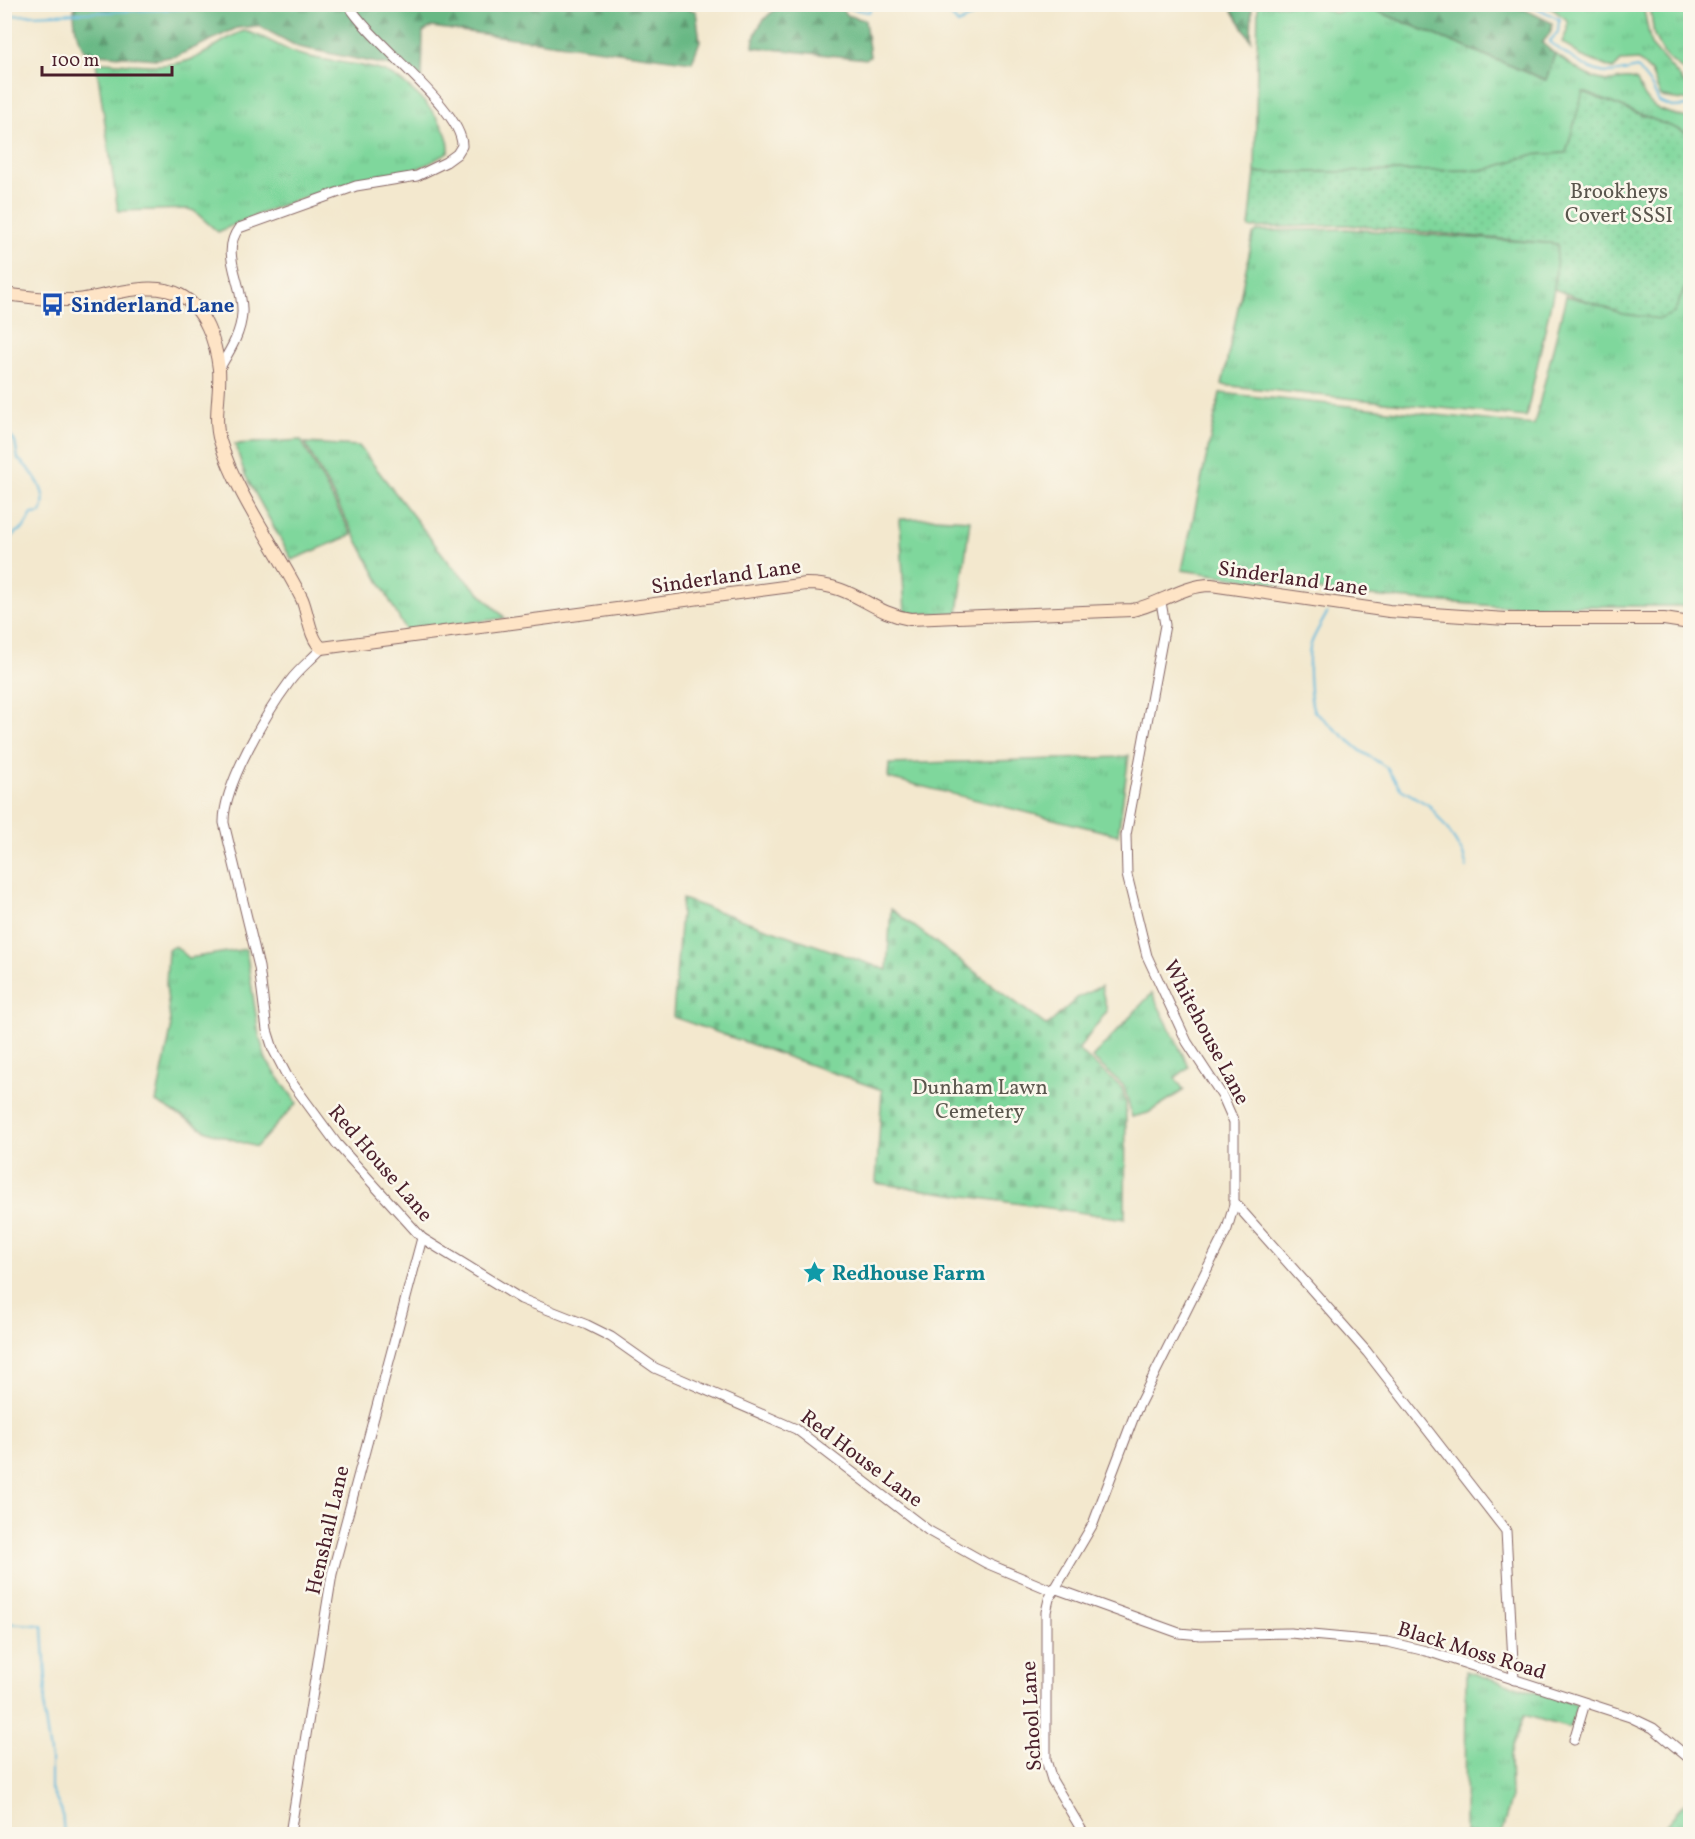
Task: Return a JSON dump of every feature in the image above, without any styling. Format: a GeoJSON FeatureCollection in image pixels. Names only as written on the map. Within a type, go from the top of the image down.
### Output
{"type":"FeatureCollection","features":[{"type":"Feature","properties":{"kind":"street"},"geometry":{"type":"LineString","coordinates":[[219,369],[231,348],[242,319],[241,295],[230,254],[230,243],[239,228],[356,186],[417,176],[446,162],[457,154],[462,146],[459,131],[443,106],[365,29],[348,4]]}},
{"type":"Feature","properties":{"kind":"street"},"geometry":{"type":"LineString","coordinates":[[4,294],[77,300],[147,290],[180,295],[196,308],[206,324],[219,369],[217,417],[220,441],[238,482],[296,587],[309,616],[316,643],[322,648]]}},
{"type":"Feature","properties":{"kind":"street","name":"Sinderland Lane"},"geometry":{"type":"LineString","coordinates":[[322,648],[806,584],[828,585],[849,591],[889,614],[910,619],[1132,610],[1161,602],[1195,587],[1221,585],[1389,611],[1506,619],[1664,619],[1690,622]]}},
{"type":"Feature","properties":{"kind":"street","name":"Whitehouse Lane"},"geometry":{"type":"LineString","coordinates":[[1054,1589],[1093,1524],[1136,1411],[1227,1229],[1234,1202],[1234,1122],[1223,1097],[1187,1042],[1148,958],[1137,926],[1126,875],[1126,835],[1165,626],[1161,602]]}},
{"type":"Feature","properties":{"kind":"street","name":"Red House Lane"},"geometry":{"type":"LineString","coordinates":[[322,648],[297,673],[282,693],[235,777],[224,805],[225,836],[259,967],[267,1030],[273,1049],[293,1084],[337,1144],[422,1238],[521,1299],[611,1337],[654,1368],[796,1429],[929,1531],[986,1563],[1054,1589]]}},
{"type":"Feature","properties":{"kind":"street"},"geometry":{"type":"LineString","coordinates":[[1234,1202],[1367,1352],[1506,1531],[1514,1680]]}},
{"type":"Feature","properties":{"kind":"street","name":"Henshall Lane"},"geometry":{"type":"LineString","coordinates":[[290,1834],[332,1574],[422,1238]]}},
{"type":"Feature","properties":{"kind":"street","name":"Black Moss Road"},"geometry":{"type":"LineString","coordinates":[[1054,1589],[1179,1633],[1201,1635],[1290,1633],[1388,1642],[1430,1652],[1630,1717],[1653,1728],[1690,1759]]}},
{"type":"Feature","properties":{"kind":"street","name":"School Lane"},"geometry":{"type":"LineString","coordinates":[[1054,1589],[1046,1612],[1046,1760],[1052,1780],[1084,1834]]}},
{"type":"Feature","properties":{"kind":"street"},"geometry":{"type":"LineString","coordinates":[[1575,1740],[1585,1703]]}},
{"type":"Feature","properties":{"kind":"green space"},"geometry":{"type":"Polygon","coordinates":[[[667,4],[696,11],[700,41],[692,62],[431,27],[423,32],[422,80],[391,66],[298,47],[259,26],[237,28],[177,56],[156,59],[86,53],[79,41],[74,18],[74,5],[667,4]]]}},
{"type":"Feature","properties":{"kind":"green space"},"geometry":{"type":"Polygon","coordinates":[[[785,4],[838,5],[847,15],[865,20],[870,56],[866,59],[753,47],[756,33],[763,21],[785,4]]]}},
{"type":"Feature","properties":{"kind":"green space"},"geometry":{"type":"Polygon","coordinates":[[[1439,4],[1456,8],[1522,8],[1552,23],[1551,32],[1542,43],[1555,54],[1546,80],[1362,5],[1439,4]]]}},
{"type":"Feature","properties":{"kind":"green space"},"geometry":{"type":"Polygon","coordinates":[[[1229,5],[1252,5],[1251,40],[1229,5]]]}},
{"type":"Feature","properties":{"kind":"green space"},"geometry":{"type":"Polygon","coordinates":[[[1258,5],[1312,5],[1335,13],[1362,5],[1545,80],[1555,54],[1594,78],[1608,81],[1626,79],[1637,81],[1650,103],[1662,111],[1687,118],[1690,116],[1690,134],[1584,92],[1566,153],[1531,155],[1486,170],[1255,173],[1258,5]]]}},
{"type":"Feature","properties":{"kind":"green space"},"geometry":{"type":"Polygon","coordinates":[[[1547,5],[1643,5],[1651,45],[1690,89],[1690,101],[1661,97],[1651,72],[1638,60],[1621,61],[1613,69],[1581,56],[1562,42],[1567,31],[1567,20],[1547,5]]]}},
{"type":"Feature","properties":{"kind":"green space"},"geometry":{"type":"Polygon","coordinates":[[[1650,5],[1690,5],[1690,76],[1665,56],[1654,36],[1650,5]]]}},
{"type":"Feature","properties":{"kind":"green space"},"geometry":{"type":"Polygon","coordinates":[[[244,31],[295,53],[374,68],[395,77],[417,94],[436,117],[448,140],[449,151],[413,170],[316,193],[218,232],[194,211],[188,209],[118,211],[96,62],[159,65],[184,62],[244,31]]]}},
{"type":"Feature","properties":{"kind":"green space","name":"Brookheys Covert SSSI"},"geometry":{"type":"Polygon","coordinates":[[[1583,92],[1690,134],[1690,276],[1674,313],[1660,319],[1623,314],[1554,289],[1558,244],[1346,225],[1249,228],[1255,173],[1486,170],[1531,155],[1566,153],[1583,92]]]}},
{"type":"Feature","properties":{"kind":"green space"},"geometry":{"type":"Polygon","coordinates":[[[1346,229],[1559,244],[1554,289],[1526,417],[1222,385],[1253,235],[1258,231],[1346,229]]]}},
{"type":"Feature","properties":{"kind":"green space"},"geometry":{"type":"Polygon","coordinates":[[[1690,276],[1690,606],[1495,606],[1345,594],[1182,570],[1220,393],[1534,425],[1566,296],[1590,302],[1674,313],[1690,276]]]}},
{"type":"Feature","properties":{"kind":"green space"},"geometry":{"type":"Polygon","coordinates":[[[301,440],[352,535],[292,560],[245,475],[235,444],[301,440]]]}},
{"type":"Feature","properties":{"kind":"green space"},"geometry":{"type":"Polygon","coordinates":[[[305,443],[359,446],[451,565],[505,618],[406,631],[305,443]]]}},
{"type":"Feature","properties":{"kind":"green space"},"geometry":{"type":"Polygon","coordinates":[[[900,519],[970,520],[958,613],[905,614],[900,519]]]}},
{"type":"Feature","properties":{"kind":"green space"},"geometry":{"type":"Polygon","coordinates":[[[1129,755],[1118,835],[888,778],[889,764],[1125,757],[1129,755]]]}},
{"type":"Feature","properties":{"kind":"green space","name":"Dunham Lawn Cemetery"},"geometry":{"type":"Polygon","coordinates":[[[682,899],[887,970],[891,909],[1047,1026],[1077,998],[1101,986],[1107,1011],[1078,1050],[1122,1088],[1126,1103],[1125,1219],[876,1183],[882,1090],[673,1017],[682,899]]]}},
{"type":"Feature","properties":{"kind":"green space"},"geometry":{"type":"Polygon","coordinates":[[[175,946],[189,958],[246,949],[259,1035],[266,1060],[297,1103],[256,1147],[209,1132],[156,1102],[171,1030],[166,985],[168,949],[175,946]]]}},
{"type":"Feature","properties":{"kind":"green space"},"geometry":{"type":"Polygon","coordinates":[[[1152,993],[1189,1067],[1175,1078],[1184,1090],[1148,1113],[1132,1117],[1124,1086],[1092,1058],[1152,993]]]}},
{"type":"Feature","properties":{"kind":"green space"},"geometry":{"type":"Polygon","coordinates":[[[1466,1671],[1578,1705],[1569,1728],[1524,1715],[1510,1756],[1511,1800],[1501,1834],[1465,1834],[1466,1671]]]}},
{"type":"Feature","properties":{"kind":"green space"},"geometry":{"type":"Polygon","coordinates":[[[1690,1797],[1690,1834],[1658,1834],[1690,1797]]]}},
{"type":"Feature","properties":{"kind":"waterway"},"geometry":{"type":"LineString","coordinates":[[4,16],[206,8],[240,4]]}},
{"type":"Feature","properties":{"kind":"waterway"},"geometry":{"type":"LineString","coordinates":[[847,4],[852,9],[869,12],[874,4]]}},
{"type":"Feature","properties":{"kind":"waterway"},"geometry":{"type":"LineString","coordinates":[[941,4],[958,24],[980,12],[985,4]]}},
{"type":"Feature","properties":{"kind":"waterway"},"geometry":{"type":"LineString","coordinates":[[1329,4],[1331,7],[1340,4]]}},
{"type":"Feature","properties":{"kind":"waterway"},"geometry":{"type":"LineString","coordinates":[[1529,4],[1559,19],[1558,32],[1549,42],[1577,62],[1593,70],[1608,73],[1637,68],[1652,87],[1659,102],[1672,107],[1690,106]]}},
{"type":"Feature","properties":{"kind":"waterway"},"geometry":{"type":"LineString","coordinates":[[4,426],[15,442],[18,459],[34,476],[42,490],[43,498],[41,513],[32,514],[23,529],[16,532],[4,549]]}},
{"type":"Feature","properties":{"kind":"waterway"},"geometry":{"type":"LineString","coordinates":[[4,578],[7,595],[4,610]]}},
{"type":"Feature","properties":{"kind":"waterway"},"geometry":{"type":"LineString","coordinates":[[1327,613],[1314,636],[1310,650],[1310,687],[1314,711],[1361,751],[1386,767],[1401,789],[1430,806],[1463,854],[1467,868]]}},
{"type":"Feature","properties":{"kind":"waterway"},"geometry":{"type":"LineString","coordinates":[[4,1623],[43,1627],[46,1680],[44,1713],[51,1760],[51,1789],[62,1812],[64,1834]]}},
{"type":"Feature","properties":{"kind":"place","name":"Sinderland Lane"},"geometry":{"type":"Point","coordinates":[53,305]}},
{"type":"Feature","properties":{"kind":"place","name":"Redhouse Farm"},"geometry":{"type":"Point","coordinates":[814,1273]}}]}
